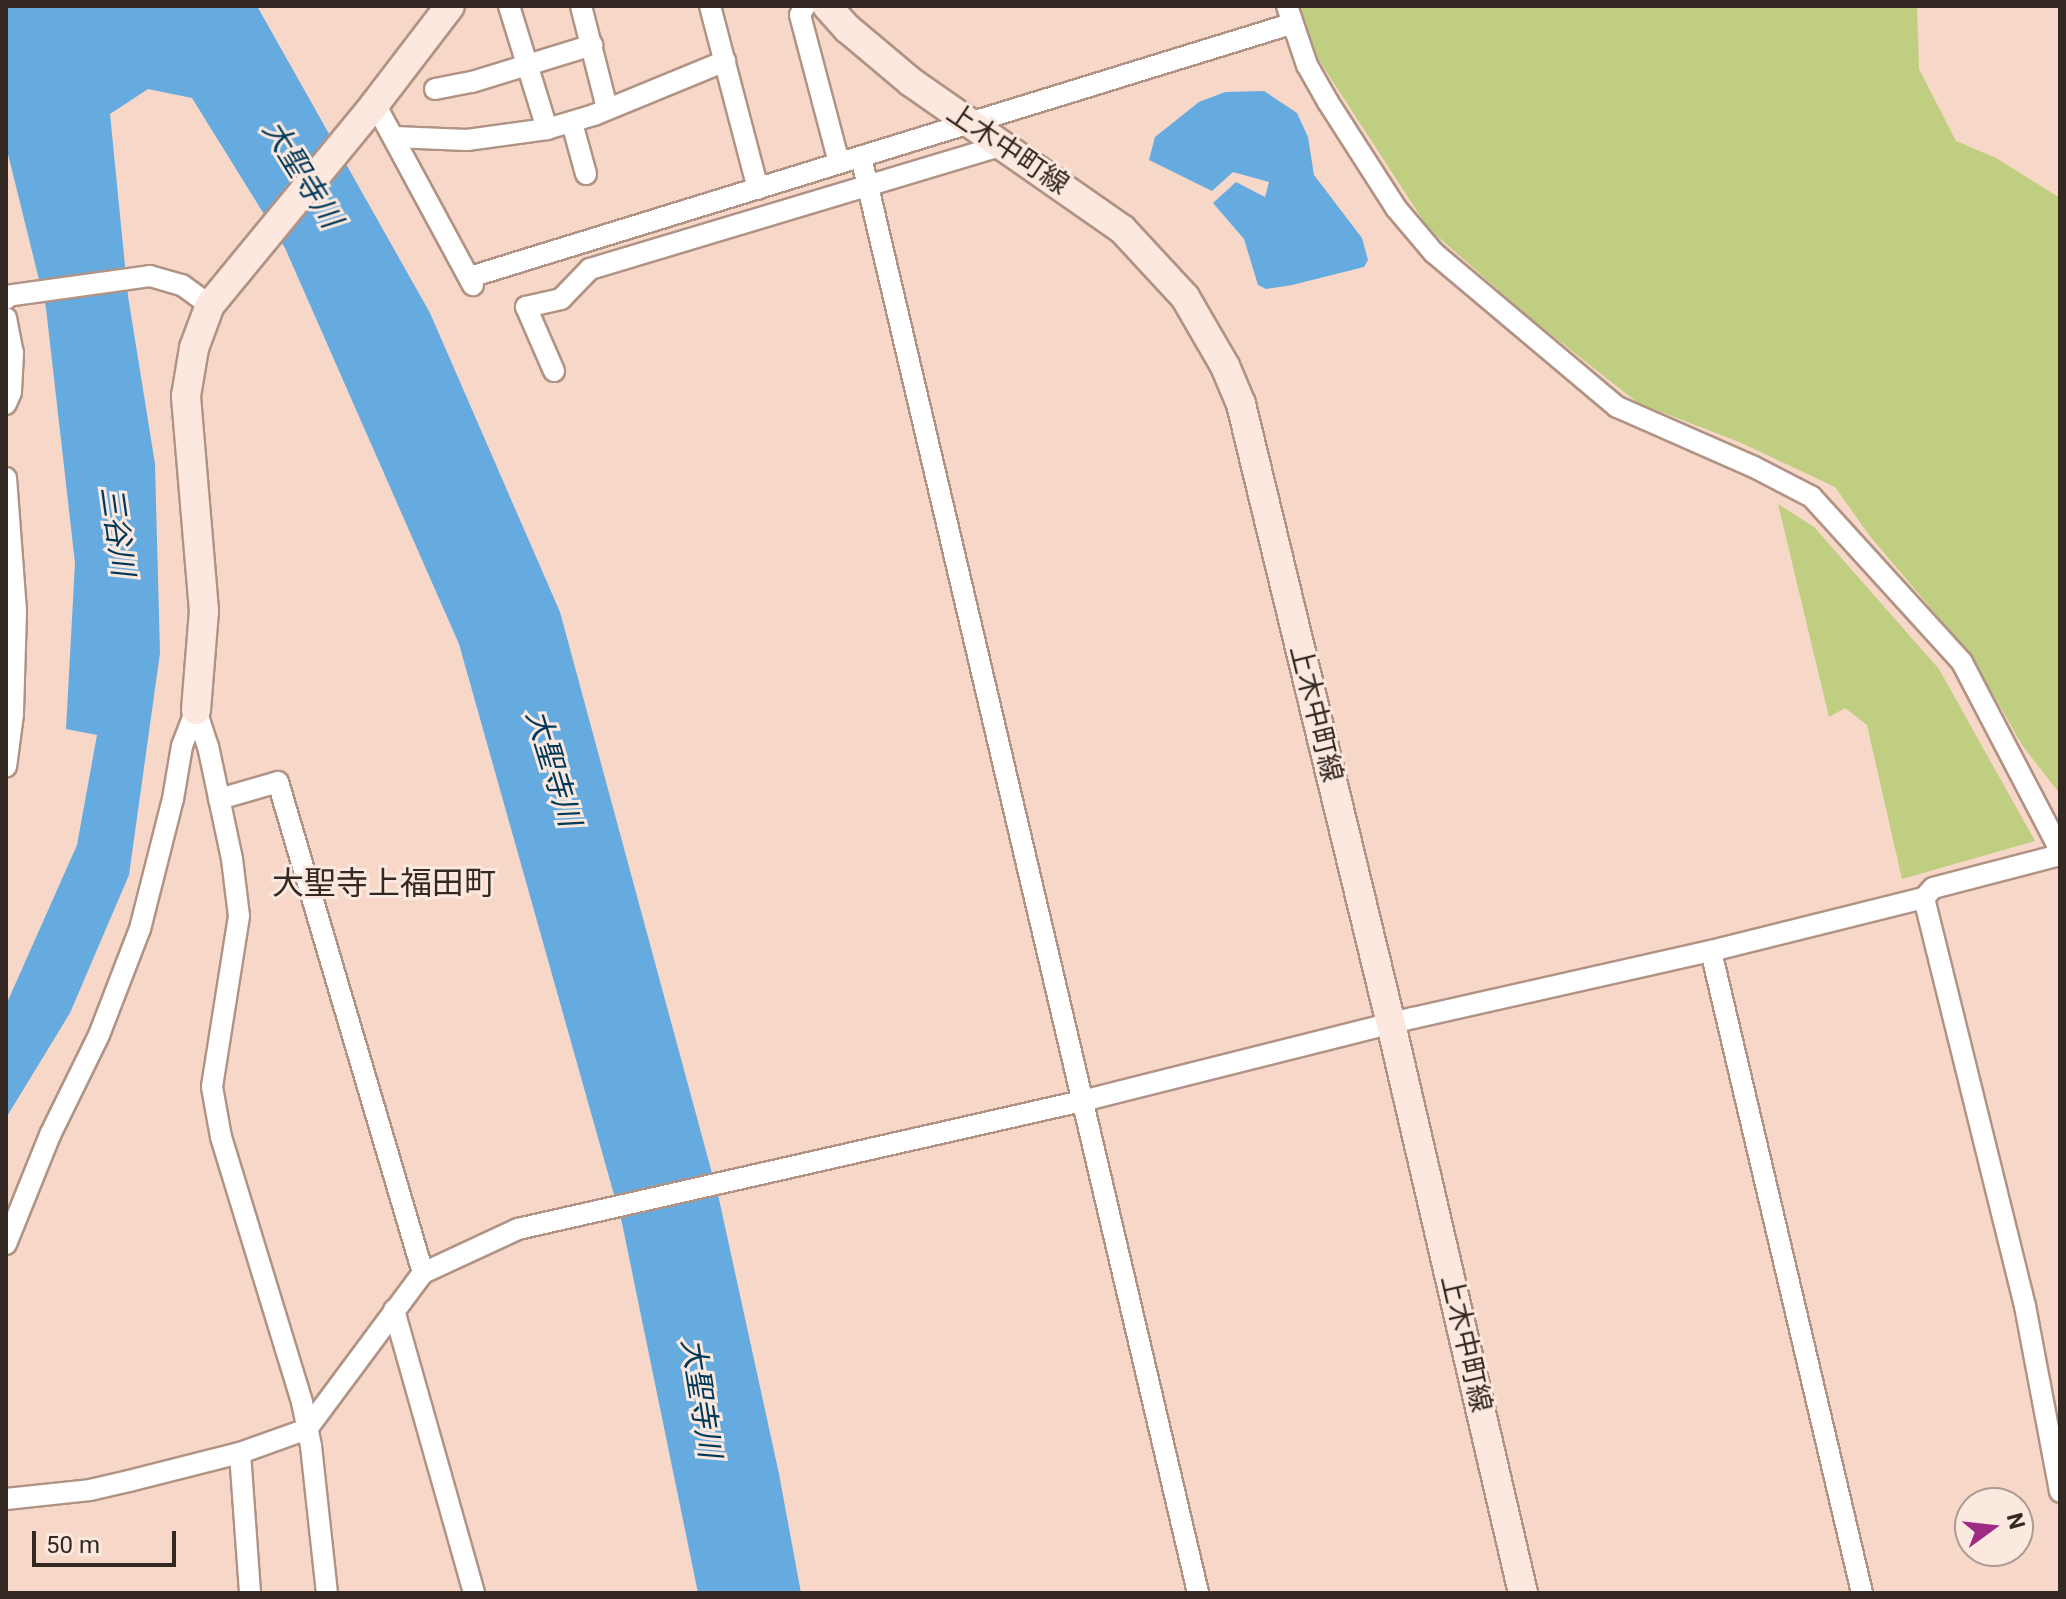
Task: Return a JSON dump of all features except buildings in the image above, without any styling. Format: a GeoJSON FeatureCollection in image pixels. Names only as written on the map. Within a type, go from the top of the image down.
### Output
{"type":"FeatureCollection","features":[{"type":"Feature","properties":{"kind":"main road"},"geometry":{"type":"LineString","coordinates":[[196,710],[204,611],[186,396],[194,348],[210,305],[375,104],[450,6]]}},
{"type":"Feature","properties":{"kind":"main road","name":"上木中町線"},"geometry":{"type":"LineString","coordinates":[[827,6],[888,63],[969,123],[1096,208],[1145,251],[1185,297],[1225,366],[1241,404],[1391,1024],[1523,1593]]}},
{"type":"Feature","properties":{"kind":"street"},"geometry":{"type":"LineString","coordinates":[[509,6],[547,129]]}},
{"type":"Feature","properties":{"kind":"street"},"geometry":{"type":"LineString","coordinates":[[581,6],[607,108]]}},
{"type":"Feature","properties":{"kind":"street"},"geometry":{"type":"LineString","coordinates":[[710,6],[758,189]]}},
{"type":"Feature","properties":{"kind":"street"},"geometry":{"type":"LineString","coordinates":[[805,6],[800,15],[839,163]]}},
{"type":"Feature","properties":{"kind":"street"},"geometry":{"type":"LineString","coordinates":[[6,1499],[90,1490],[240,1453],[307,1429],[423,1273],[518,1229],[1082,1101],[1391,1024],[1711,951],[1924,898],[1933,888],[2056,856],[2058,846],[1962,662],[1812,497],[1754,467],[1617,407],[1434,253],[1396,208],[1348,133],[1307,65],[1289,15],[969,123],[472,281],[375,104]]}},
{"type":"Feature","properties":{"kind":"street"},"geometry":{"type":"LineString","coordinates":[[435,89],[472,82],[592,45]]}},
{"type":"Feature","properties":{"kind":"street"},"geometry":{"type":"LineString","coordinates":[[394,137],[467,140],[547,129],[572,123],[725,61]]}},
{"type":"Feature","properties":{"kind":"street"},"geometry":{"type":"LineString","coordinates":[[572,123],[586,174]]}},
{"type":"Feature","properties":{"kind":"street"},"geometry":{"type":"LineString","coordinates":[[554,371],[526,307],[561,299],[590,269],[1004,145]]}},
{"type":"Feature","properties":{"kind":"street"},"geometry":{"type":"LineString","coordinates":[[861,157],[1198,1593]]}},
{"type":"Feature","properties":{"kind":"street"},"geometry":{"type":"LineString","coordinates":[[6,299],[6,296],[150,276],[167,279],[210,305]]}},
{"type":"Feature","properties":{"kind":"street"},"geometry":{"type":"LineString","coordinates":[[6,318],[13,353],[11,392],[6,404]]}},
{"type":"Feature","properties":{"kind":"street"},"geometry":{"type":"LineString","coordinates":[[6,478],[15,556],[16,625],[6,767]]}},
{"type":"Feature","properties":{"kind":"street"},"geometry":{"type":"LineString","coordinates":[[196,710],[219,799],[239,916],[212,1087],[221,1137],[307,1429],[327,1593]]}},
{"type":"Feature","properties":{"kind":"street"},"geometry":{"type":"LineString","coordinates":[[6,1244],[50,1135],[99,1035],[140,929],[173,799],[182,746],[196,710]]}},
{"type":"Feature","properties":{"kind":"street"},"geometry":{"type":"LineString","coordinates":[[219,799],[278,782],[423,1273]]}},
{"type":"Feature","properties":{"kind":"street"},"geometry":{"type":"LineString","coordinates":[[1924,898],[2025,1306],[2060,1492]]}},
{"type":"Feature","properties":{"kind":"street"},"geometry":{"type":"LineString","coordinates":[[1711,951],[1862,1593]]}},
{"type":"Feature","properties":{"kind":"street"},"geometry":{"type":"LineString","coordinates":[[394,1310],[474,1593]]}},
{"type":"Feature","properties":{"kind":"street"},"geometry":{"type":"LineString","coordinates":[[240,1453],[250,1593]]}},
{"type":"Feature","properties":{"kind":"green space"},"geometry":{"type":"Polygon","coordinates":[[[1299,6],[1917,6],[1919,69],[1956,141],[1996,158],[2060,198],[2060,794],[2022,745],[1972,657],[1869,535],[1835,487],[1739,442],[1638,403],[1529,317],[1428,228],[1313,51],[1299,6]]]}},
{"type":"Feature","properties":{"kind":"green space"},"geometry":{"type":"Polygon","coordinates":[[[1778,504],[1814,527],[1939,669],[2035,841],[1902,879],[1867,725],[1845,708],[1829,717],[1778,504]]]}},
{"type":"Feature","properties":{"kind":"water"},"geometry":{"type":"Polygon","coordinates":[[[6,6],[257,6],[430,313],[560,612],[719,1199],[779,1474],[801,1593],[698,1593],[622,1223],[459,644],[285,248],[192,98],[148,89],[110,114],[128,296],[155,464],[160,653],[129,875],[70,1013],[6,1118],[6,1005],[77,845],[97,735],[66,729],[75,563],[46,308],[6,146],[6,6]]]}},
{"type":"Feature","properties":{"kind":"water"},"geometry":{"type":"Polygon","coordinates":[[[1264,91],[1297,113],[1308,137],[1314,175],[1362,238],[1368,260],[1364,267],[1266,289],[1258,285],[1244,239],[1213,203],[1236,182],[1265,197],[1269,182],[1233,172],[1212,191],[1149,160],[1155,137],[1199,102],[1225,92],[1264,91]]]}},
{"type":"Feature","properties":{"kind":"district","name":"大聖寺上福田町"},"geometry":{"type":"Point","coordinates":[384,883]}},
{"type":"Feature","properties":{"kind":"water label","name":"大聖寺川"},"geometry":{"type":"Point","coordinates":[302,174]}},
{"type":"Feature","properties":{"kind":"water label","name":"三谷川"},"geometry":{"type":"Point","coordinates":[117,531]}},
{"type":"Feature","properties":{"kind":"water label","name":"大聖寺川"},"geometry":{"type":"Point","coordinates":[553,768]}},
{"type":"Feature","properties":{"kind":"water label","name":"大聖寺川"},"geometry":{"type":"Point","coordinates":[701,1398]}}]}
